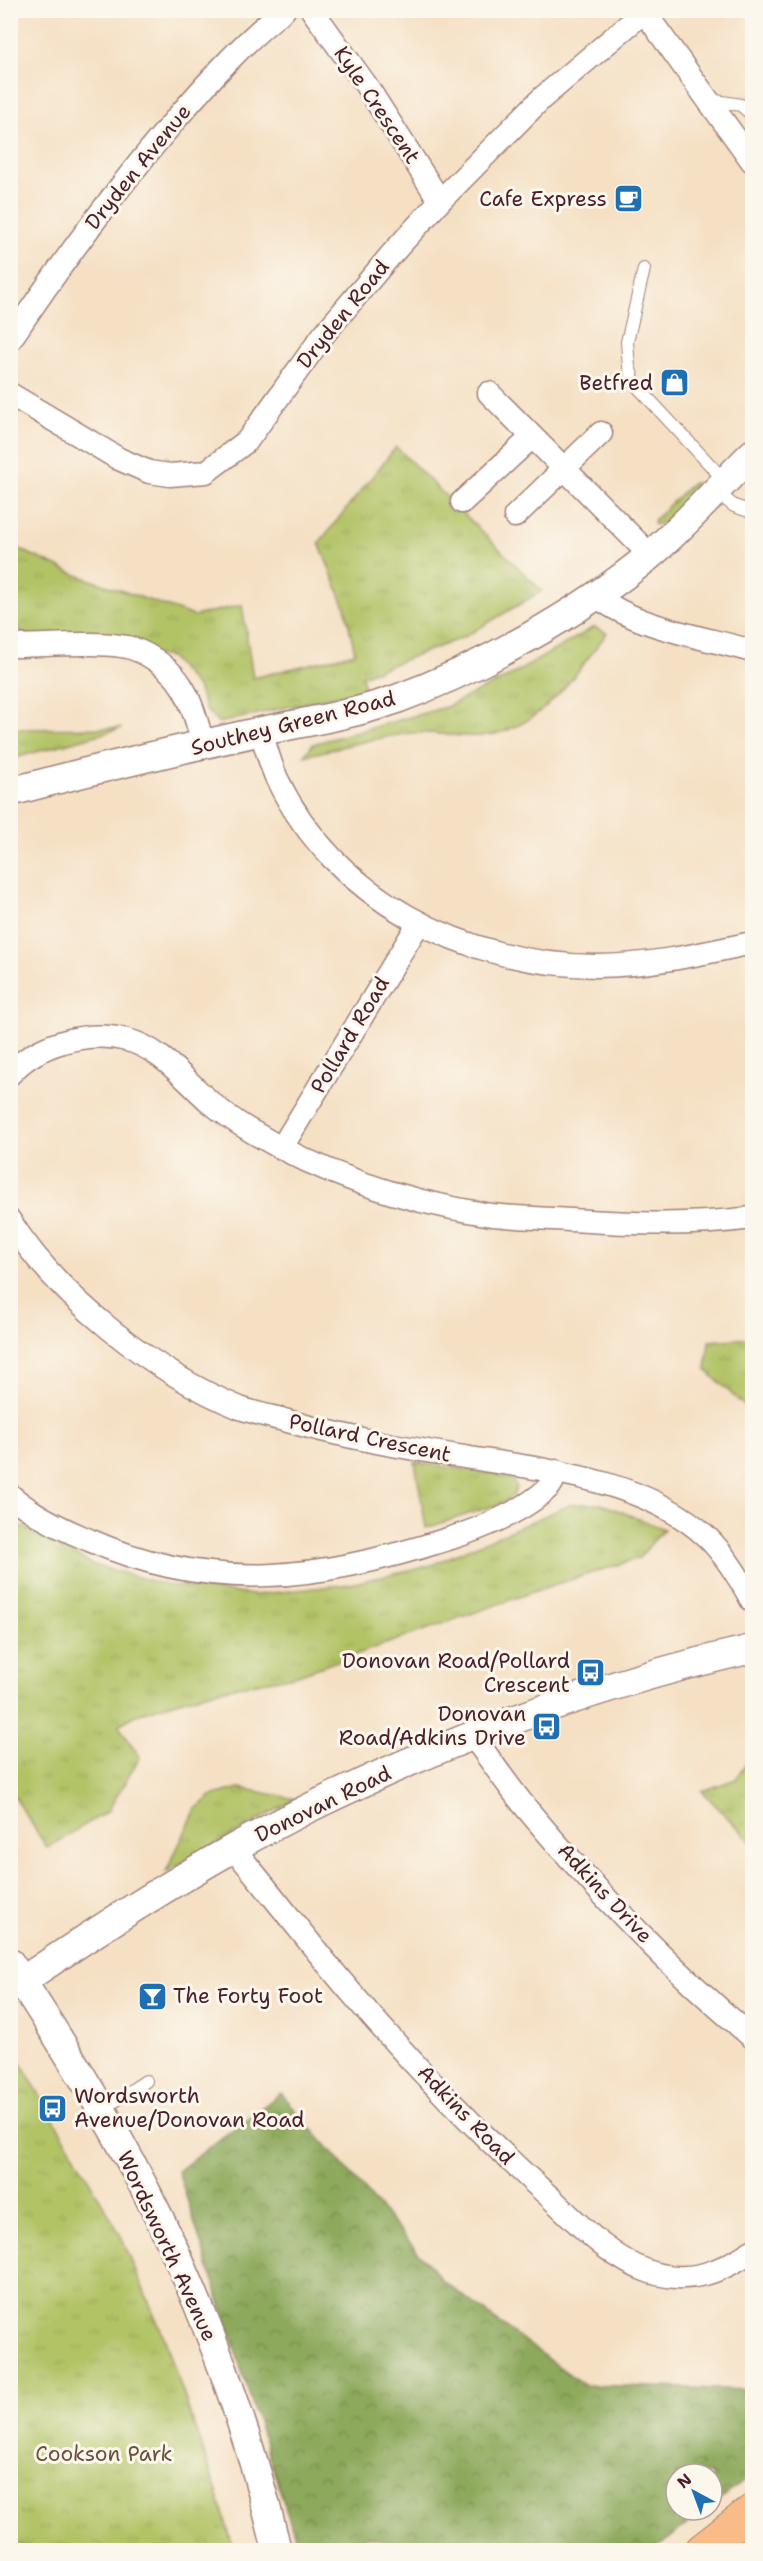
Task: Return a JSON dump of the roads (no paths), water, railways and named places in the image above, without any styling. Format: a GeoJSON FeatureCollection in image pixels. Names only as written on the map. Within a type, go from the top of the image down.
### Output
{"type":"FeatureCollection","features":[{"type":"Feature","properties":{"kind":"main road"},"geometry":{"type":"LineString","coordinates":[[702,2550],[753,2511]]}},
{"type":"Feature","properties":{"kind":"street","name":"Dryden Avenue"},"geometry":{"type":"LineString","coordinates":[[10,340],[93,222],[144,156],[201,90],[284,10]]}},
{"type":"Feature","properties":{"kind":"street","name":"Kyle Crescent"},"geometry":{"type":"LineString","coordinates":[[312,10],[366,86],[440,201]]}},
{"type":"Feature","properties":{"kind":"street","name":"Dryden Road"},"geometry":{"type":"LineString","coordinates":[[10,394],[119,459],[148,472],[170,475],[206,472],[247,441],[324,334],[440,201],[542,98],[644,11]]}},
{"type":"Feature","properties":{"kind":"street"},"geometry":{"type":"LineString","coordinates":[[644,11],[753,161]]}},
{"type":"Feature","properties":{"kind":"street"},"geometry":{"type":"LineString","coordinates":[[489,393],[650,555]]}},
{"type":"Feature","properties":{"kind":"street"},"geometry":{"type":"LineString","coordinates":[[515,516],[601,433]]}},
{"type":"Feature","properties":{"kind":"street"},"geometry":{"type":"LineString","coordinates":[[462,502],[532,437]]}},
{"type":"Feature","properties":{"kind":"street","name":"Southey Green Road"},"geometry":{"type":"LineString","coordinates":[[10,792],[106,766],[314,721],[392,700],[465,670],[533,634],[595,595],[650,555],[753,454]]}},
{"type":"Feature","properties":{"kind":"street"},"geometry":{"type":"LineString","coordinates":[[595,595],[628,616],[753,651]]}},
{"type":"Feature","properties":{"kind":"street"},"geometry":{"type":"LineString","coordinates":[[10,646],[111,646],[134,649],[171,673],[181,684],[189,699],[204,745]]}},
{"type":"Feature","properties":{"kind":"street"},"geometry":{"type":"LineString","coordinates":[[261,732],[276,777],[297,815],[330,857],[371,894],[419,923],[470,946],[534,962],[597,966],[676,959],[753,944]]}},
{"type":"Feature","properties":{"kind":"street","name":"Pollard Road"},"geometry":{"type":"LineString","coordinates":[[282,1147],[419,923]]}},
{"type":"Feature","properties":{"kind":"street"},"geometry":{"type":"LineString","coordinates":[[10,1074],[44,1048],[70,1040],[101,1037],[128,1040],[153,1052],[212,1104],[251,1131],[333,1173],[405,1197],[486,1214],[633,1225],[712,1223],[753,1218]]}},
{"type":"Feature","properties":{"kind":"street","name":"Pollard Crescent"},"geometry":{"type":"LineString","coordinates":[[10,1221],[22,1239],[61,1283],[122,1339],[188,1383],[241,1408],[325,1432],[557,1472],[626,1490],[676,1514],[708,1538],[731,1566],[753,1601]]}},
{"type":"Feature","properties":{"kind":"street"},"geometry":{"type":"LineString","coordinates":[[10,1495],[62,1529],[113,1551],[168,1567],[225,1575],[278,1576],[336,1570],[407,1552],[471,1532],[517,1510],[550,1486],[557,1472]]}},
{"type":"Feature","properties":{"kind":"street","name":"Donovan Road"},"geometry":{"type":"LineString","coordinates":[[16,1972],[96,1931],[234,1849],[304,1811],[472,1735],[565,1700],[659,1672],[753,1648]]}},
{"type":"Feature","properties":{"kind":"street","name":"Adkins Drive"},"geometry":{"type":"LineString","coordinates":[[472,1735],[526,1807],[598,1888],[649,1941],[753,2037]]}},
{"type":"Feature","properties":{"kind":"street","name":"Adkins Road"},"geometry":{"type":"LineString","coordinates":[[234,1849],[344,1984],[429,2079],[520,2171],[602,2244],[651,2272],[679,2277],[705,2276],[732,2264],[753,2251]]}},
{"type":"Feature","properties":{"kind":"street","name":"Wordsworth Avenue"},"geometry":{"type":"LineString","coordinates":[[16,1972],[101,2110],[148,2195],[186,2276],[223,2371],[254,2465],[277,2550]]}},
{"type":"Feature","properties":{"kind":"lane"},"geometry":{"type":"LineString","coordinates":[[710,100],[741,105],[753,115]]}},
{"type":"Feature","properties":{"kind":"lane"},"geometry":{"type":"LineString","coordinates":[[644,269],[627,342],[629,367],[635,384],[734,507],[753,512]]}},
{"type":"Feature","properties":{"kind":"lane"},"geometry":{"type":"LineString","coordinates":[[101,2110],[146,2081]]}},
{"type":"Feature","properties":{"kind":"place","name":"Cafe Express"},"geometry":{"type":"Point","coordinates":[628,199]}},
{"type":"Feature","properties":{"kind":"place","name":"Betfred"},"geometry":{"type":"Point","coordinates":[674,383]}},
{"type":"Feature","properties":{"kind":"place","name":"Donovan Road/Pollard Crescent"},"geometry":{"type":"Point","coordinates":[591,1673]}},
{"type":"Feature","properties":{"kind":"place","name":"Donovan Road/Adkins Drive"},"geometry":{"type":"Point","coordinates":[547,1726]}},
{"type":"Feature","properties":{"kind":"place","name":"The Forty Foot"},"geometry":{"type":"Point","coordinates":[152,1996]}},
{"type":"Feature","properties":{"kind":"place","name":"Wordsworth Avenue/Donovan Road"},"geometry":{"type":"Point","coordinates":[53,2108]}},
{"type":"Feature","properties":{"kind":"park label","name":"Cookson Park"},"geometry":{"type":"Point","coordinates":[104,2454]}}]}
